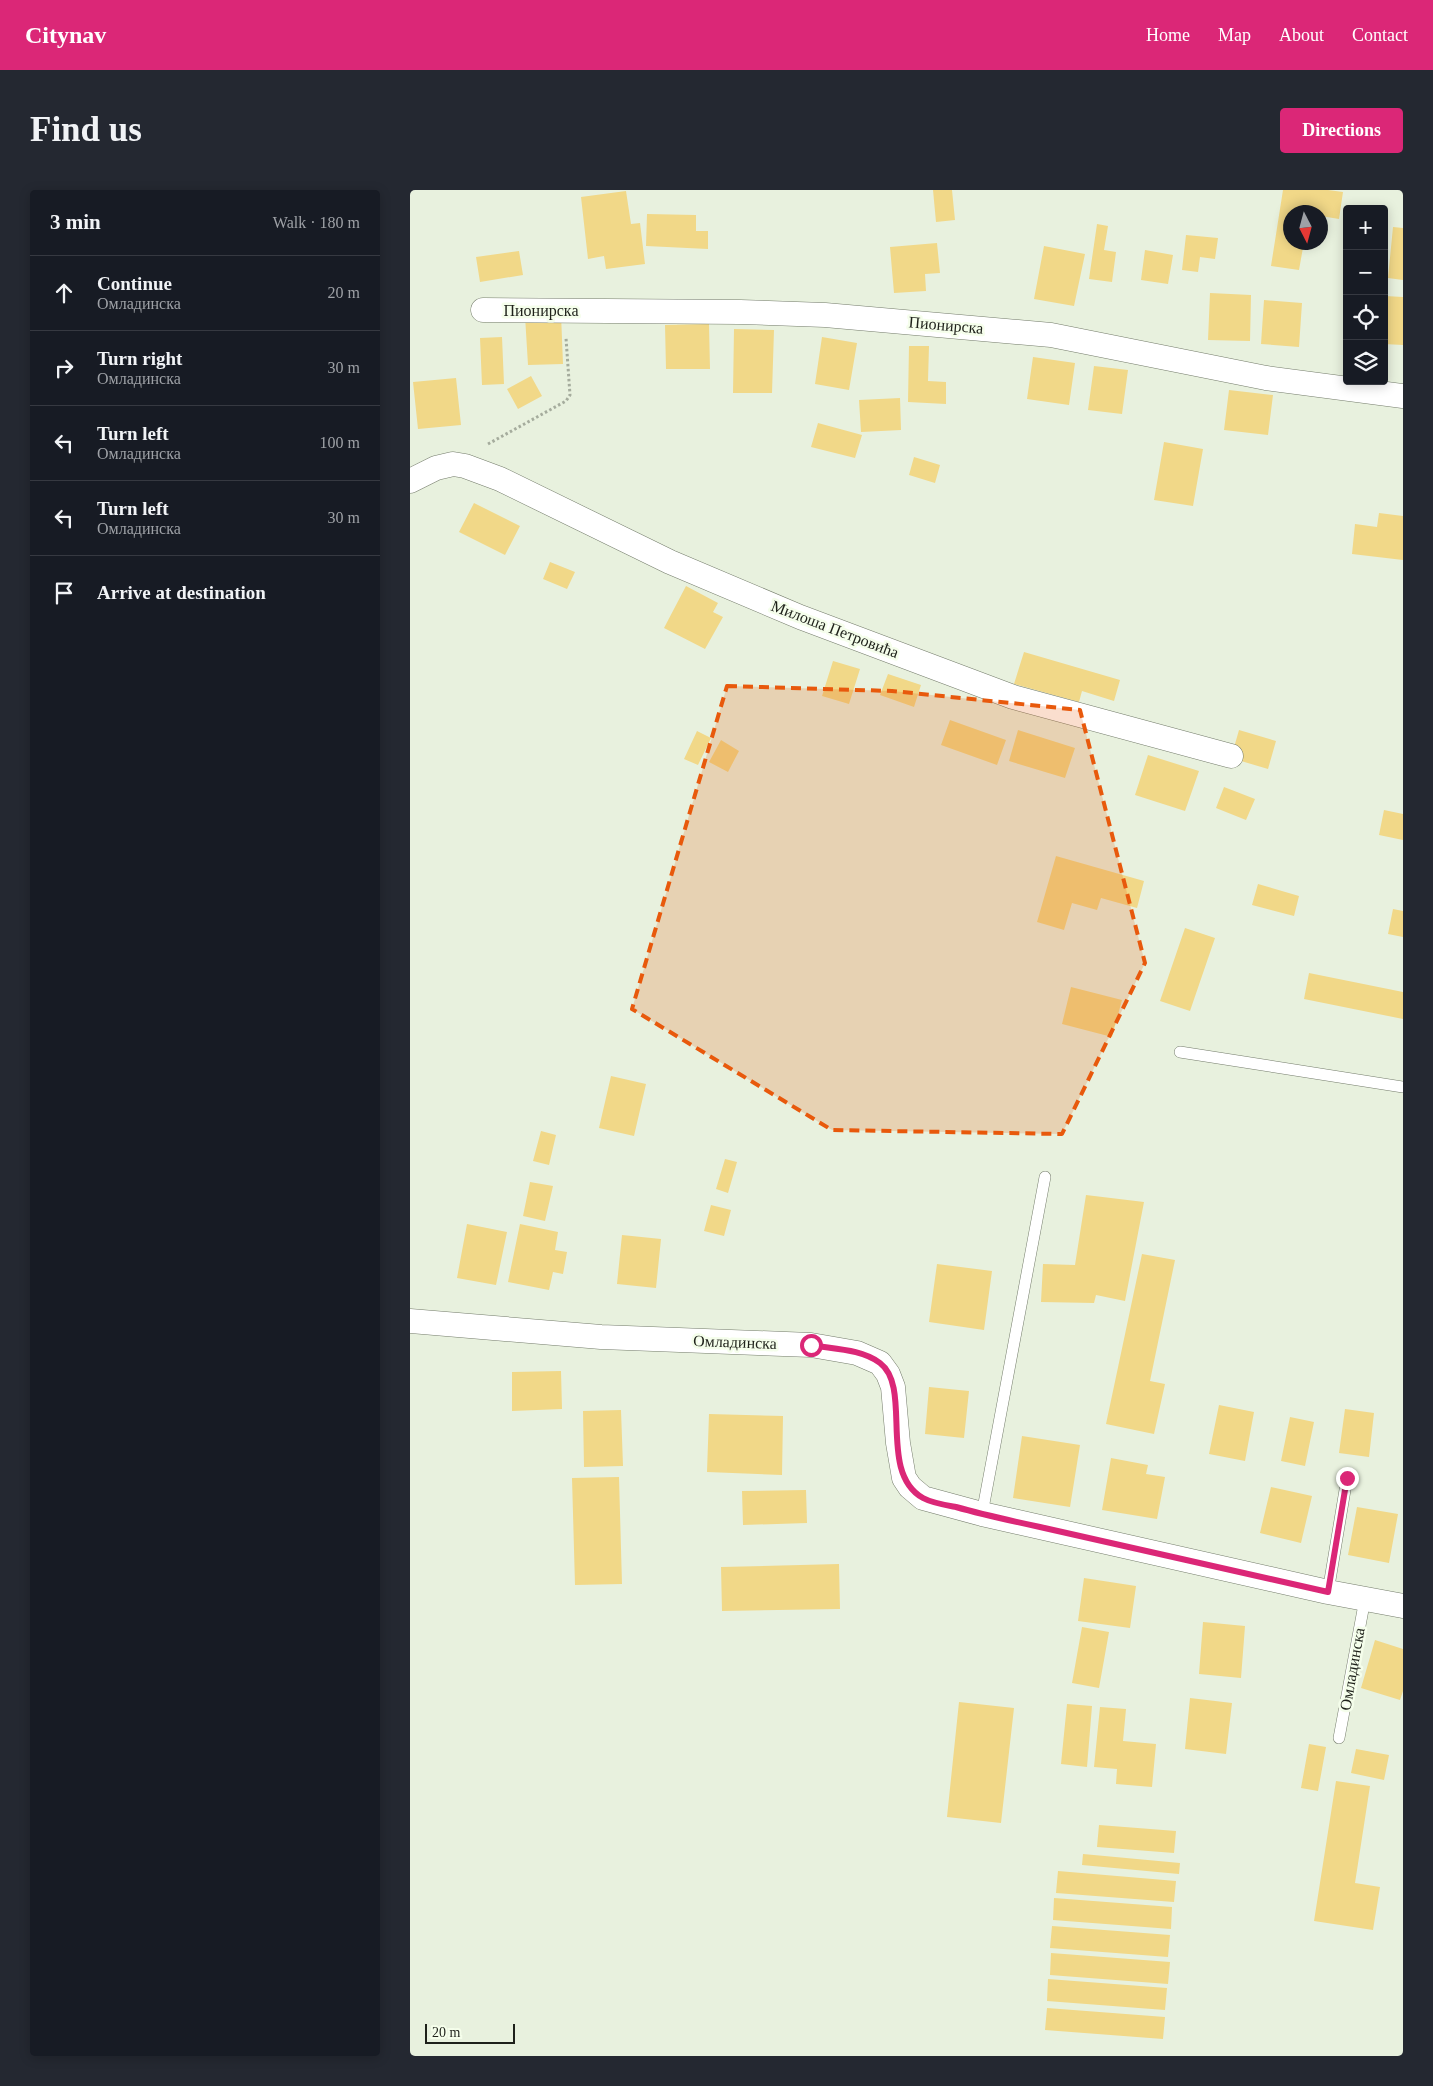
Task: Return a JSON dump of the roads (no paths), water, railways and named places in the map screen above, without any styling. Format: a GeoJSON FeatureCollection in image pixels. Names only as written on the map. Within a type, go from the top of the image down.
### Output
{"type":"FeatureCollection","features":[{"type":"Feature","properties":{"kind":"street","name":"Пионирска"},"geometry":{"type":"LineString","coordinates":[[483,310],[740,312],[825,315],[1051,334],[1266,378],[1403,396]]}},
{"type":"Feature","properties":{"kind":"street","name":"Милоша Петровића"},"geometry":{"type":"LineString","coordinates":[[410,480],[436,468],[453,464],[465,466],[500,479],[670,562],[837,631],[1013,697],[1231,756]]}},
{"type":"Feature","properties":{"kind":"street","name":"Омладинска"},"geometry":{"type":"LineString","coordinates":[[410,1321],[602,1337],[811,1345],[858,1353],[880,1363],[888,1374],[893,1387],[904,1478],[910,1487],[923,1498],[982,1514],[1328,1592],[1403,1606]]}},
{"type":"Feature","properties":{"kind":"lane"},"geometry":{"type":"LineString","coordinates":[[1180,1052],[1403,1088]]}},
{"type":"Feature","properties":{"kind":"lane"},"geometry":{"type":"LineString","coordinates":[[982,1514],[1045,1176]]}},
{"type":"Feature","properties":{"kind":"lane"},"geometry":{"type":"LineString","coordinates":[[1328,1592],[1347,1478]]}},
{"type":"Feature","properties":{"kind":"lane","name":"Омладинска"},"geometry":{"type":"LineString","coordinates":[[1339,1738],[1365,1599]]}}]}
